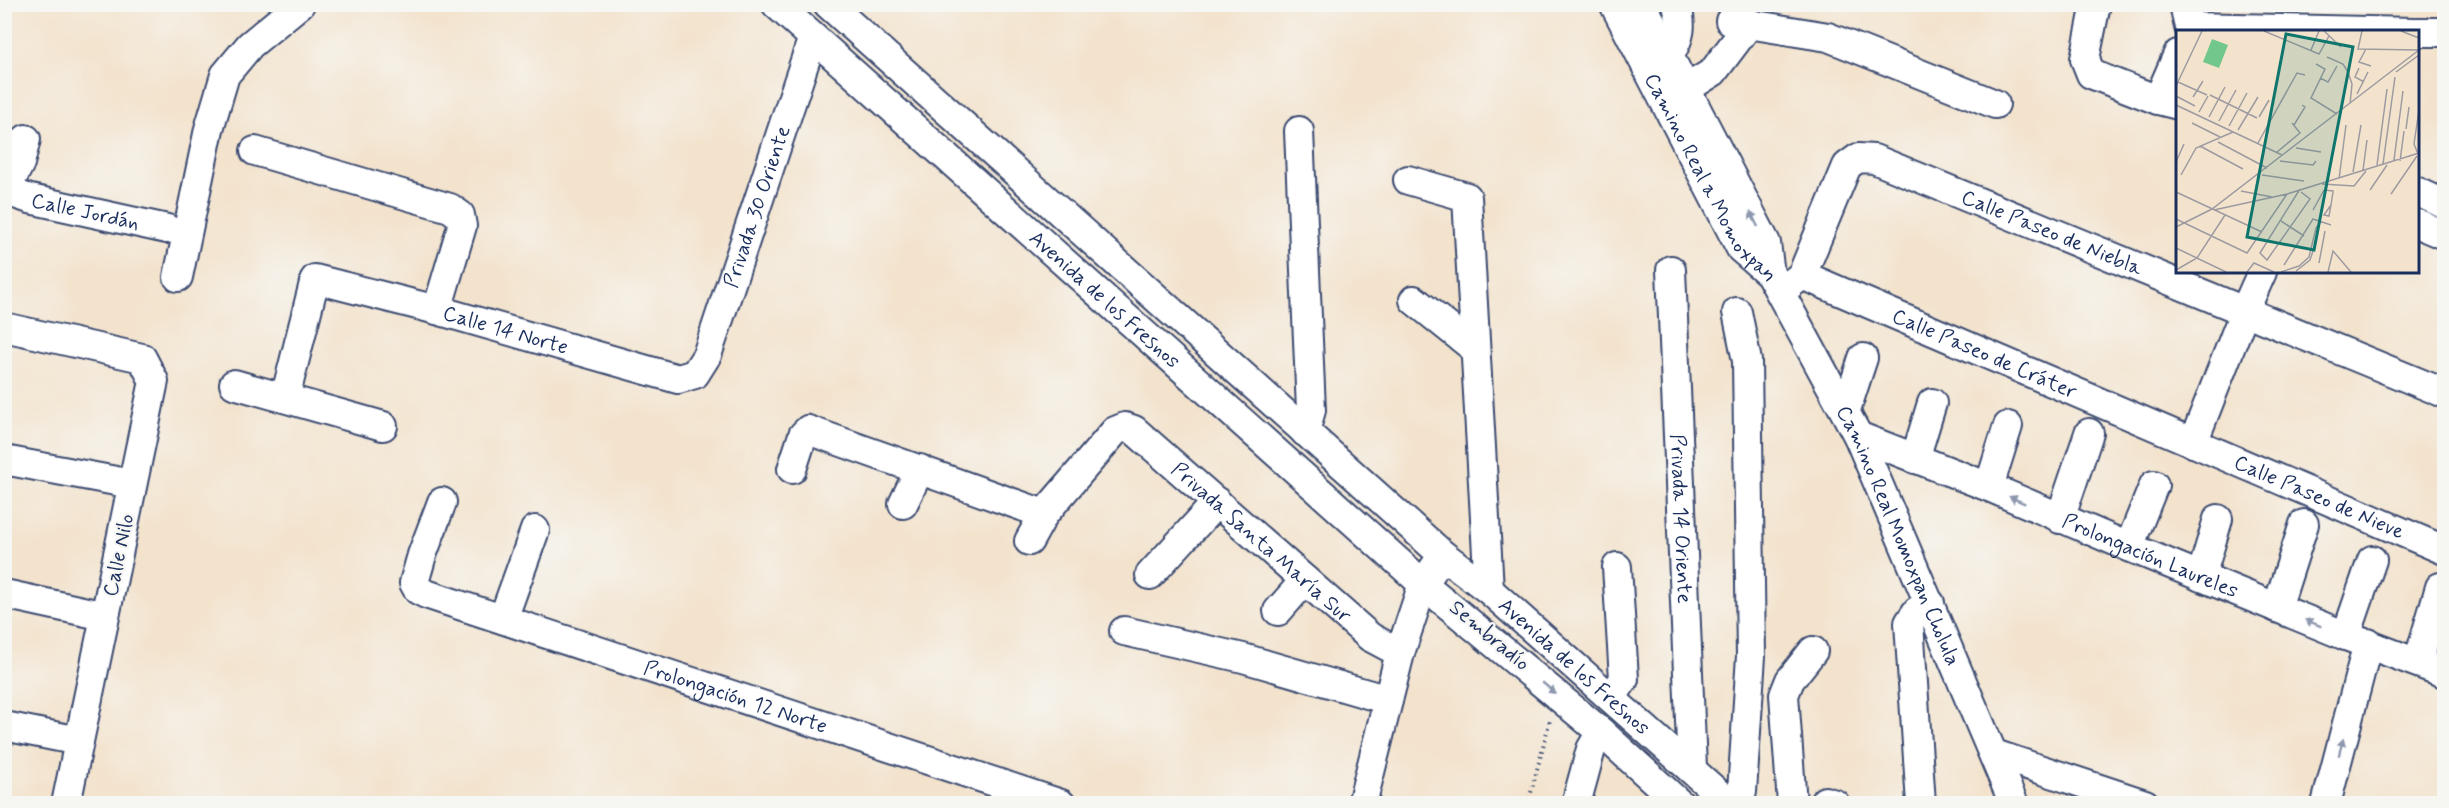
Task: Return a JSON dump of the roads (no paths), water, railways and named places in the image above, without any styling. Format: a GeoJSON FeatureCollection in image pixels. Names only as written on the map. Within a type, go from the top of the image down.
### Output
{"type":"FeatureCollection","features":[{"type":"Feature","properties":{"kind":"street"},"geometry":{"type":"LineString","coordinates":[[178,277],[209,129],[225,75],[250,45],[300,4]]}},
{"type":"Feature","properties":{"kind":"street","name":"Avenida de los Fresnos"},"geometry":{"type":"LineString","coordinates":[[828,4],[1443,555],[1489,590],[1732,804]]}},
{"type":"Feature","properties":{"kind":"street","name":"Camino Real a Momoxpan"},"geometry":{"type":"LineString","coordinates":[[1614,4],[1741,249],[1775,283]]}},
{"type":"Feature","properties":{"kind":"street","name":"Camino Real a Momoxpan"},"geometry":{"type":"LineString","coordinates":[[1642,4],[1766,243],[1775,283]]}},
{"type":"Feature","properties":{"kind":"street"},"geometry":{"type":"LineString","coordinates":[[1677,4],[1681,26],[1677,43],[1677,72]]}},
{"type":"Feature","properties":{"kind":"street"},"geometry":{"type":"LineString","coordinates":[[2096,4],[2085,59],[2091,74],[2168,102],[2176,64]]}},
{"type":"Feature","properties":{"kind":"street","name":"Avenida de los Fresnos"},"geometry":{"type":"LineString","coordinates":[[781,9],[1423,584],[1601,732],[1680,804]]}},
{"type":"Feature","properties":{"kind":"street"},"geometry":{"type":"LineString","coordinates":[[1677,72],[1701,55],[1735,16],[1828,37],[1995,104]]}},
{"type":"Feature","properties":{"kind":"street"},"geometry":{"type":"LineString","coordinates":[[2192,17],[2386,30]]}},
{"type":"Feature","properties":{"kind":"street"},"geometry":{"type":"LineString","coordinates":[[2419,32],[2445,32]]}},
{"type":"Feature","properties":{"kind":"street","name":"Privada 30 Oriente"},"geometry":{"type":"LineString","coordinates":[[695,374],[707,355],[813,37]]}},
{"type":"Feature","properties":{"kind":"street"},"geometry":{"type":"LineString","coordinates":[[1299,132],[1311,411],[1305,432]]}},
{"type":"Feature","properties":{"kind":"street"},"geometry":{"type":"LineString","coordinates":[[5,193],[20,163],[26,139]]}},
{"type":"Feature","properties":{"kind":"street"},"geometry":{"type":"LineString","coordinates":[[255,151],[450,208],[460,215],[462,226],[437,310]]}},
{"type":"Feature","properties":{"kind":"street","name":"Calle Paseo de Niebla"},"geometry":{"type":"LineString","coordinates":[[1802,275],[1847,166],[1858,158],[1874,159],[2445,393]]}},
{"type":"Feature","properties":{"kind":"street"},"geometry":{"type":"LineString","coordinates":[[1408,180],[1467,197],[1489,590]]}},
{"type":"Feature","properties":{"kind":"street"},"geometry":{"type":"LineString","coordinates":[[2419,192],[2445,204]]}},
{"type":"Feature","properties":{"kind":"street","name":"Calle Jordán"},"geometry":{"type":"LineString","coordinates":[[5,193],[167,229]]}},
{"type":"Feature","properties":{"kind":"street"},"geometry":{"type":"LineString","coordinates":[[2419,224],[2445,235]]}},
{"type":"Feature","properties":{"kind":"street","name":"Privada 14 Oriente"},"geometry":{"type":"LineString","coordinates":[[1671,270],[1692,768]]}},
{"type":"Feature","properties":{"kind":"street"},"geometry":{"type":"LineString","coordinates":[[2193,442],[2262,273]]}},
{"type":"Feature","properties":{"kind":"street"},"geometry":{"type":"LineString","coordinates":[[1775,283],[1802,275]]}},
{"type":"Feature","properties":{"kind":"street","name":"Calle Paseo de Cráter"},"geometry":{"type":"LineString","coordinates":[[1802,275],[2193,442]]}},
{"type":"Feature","properties":{"kind":"street","name":"Calle 14 Norte"},"geometry":{"type":"LineString","coordinates":[[285,398],[315,279],[437,310],[678,379],[695,374]]}},
{"type":"Feature","properties":{"kind":"street","name":"Camino Real Momoxpan Cholula"},"geometry":{"type":"LineString","coordinates":[[1775,283],[1858,436],[2014,804]]}},
{"type":"Feature","properties":{"kind":"street"},"geometry":{"type":"LineString","coordinates":[[1414,300],[1475,349]]}},
{"type":"Feature","properties":{"kind":"street"},"geometry":{"type":"LineString","coordinates":[[1732,804],[1742,792],[1751,656],[1747,361],[1737,312]]}},
{"type":"Feature","properties":{"kind":"street","name":"Calle Nilo"},"geometry":{"type":"LineString","coordinates":[[4,327],[142,357],[154,381],[66,804]]}},
{"type":"Feature","properties":{"kind":"street"},"geometry":{"type":"LineString","coordinates":[[1845,410],[1863,358]]}},
{"type":"Feature","properties":{"kind":"street"},"geometry":{"type":"LineString","coordinates":[[234,384],[383,426]]}},
{"type":"Feature","properties":{"kind":"street"},"geometry":{"type":"LineString","coordinates":[[1915,459],[1932,403]]}},
{"type":"Feature","properties":{"kind":"street"},"geometry":{"type":"LineString","coordinates":[[1989,487],[2008,426]]}},
{"type":"Feature","properties":{"kind":"street","name":"Privada Santa María Sur"},"geometry":{"type":"LineString","coordinates":[[1044,514],[1115,431],[1125,427],[1134,430],[1370,637],[1400,653]]}},
{"type":"Feature","properties":{"kind":"street"},"geometry":{"type":"LineString","coordinates":[[792,469],[803,435],[808,430],[1044,514],[1029,541]]}},
{"type":"Feature","properties":{"kind":"street"},"geometry":{"type":"LineString","coordinates":[[2060,519],[2089,433]]}},
{"type":"Feature","properties":{"kind":"street","name":"Prolongación Laureles"},"geometry":{"type":"LineString","coordinates":[[1858,436],[1989,487],[2129,548],[2277,608],[2445,673]]}},
{"type":"Feature","properties":{"kind":"street","name":"Calle Paseo de Nieve"},"geometry":{"type":"LineString","coordinates":[[2193,442],[2445,550]]}},
{"type":"Feature","properties":{"kind":"street"},"geometry":{"type":"LineString","coordinates":[[4,460],[132,484]]}},
{"type":"Feature","properties":{"kind":"street"},"geometry":{"type":"LineString","coordinates":[[903,504],[920,469]]}},
{"type":"Feature","properties":{"kind":"street"},"geometry":{"type":"LineString","coordinates":[[2129,548],[2154,485]]}},
{"type":"Feature","properties":{"kind":"street","name":"Prolongación 12 Norte"},"geometry":{"type":"LineString","coordinates":[[442,502],[414,583],[418,590],[426,594],[1061,804]]}},
{"type":"Feature","properties":{"kind":"street"},"geometry":{"type":"LineString","coordinates":[[1150,575],[1216,502]]}},
{"type":"Feature","properties":{"kind":"street"},"geometry":{"type":"LineString","coordinates":[[2201,577],[2218,519]]}},
{"type":"Feature","properties":{"kind":"street"},"geometry":{"type":"LineString","coordinates":[[2277,608],[2304,525]]}},
{"type":"Feature","properties":{"kind":"street"},"geometry":{"type":"LineString","coordinates":[[503,619],[536,530]]}},
{"type":"Feature","properties":{"kind":"street"},"geometry":{"type":"LineString","coordinates":[[1362,804],[1400,653],[1423,584],[1443,555]]}},
{"type":"Feature","properties":{"kind":"street"},"geometry":{"type":"LineString","coordinates":[[2326,804],[2372,560]]}},
{"type":"Feature","properties":{"kind":"street"},"geometry":{"type":"LineString","coordinates":[[1611,698],[1624,679],[1617,567]]}},
{"type":"Feature","properties":{"kind":"street"},"geometry":{"type":"LineString","coordinates":[[1278,611],[1305,580]]}},
{"type":"Feature","properties":{"kind":"street"},"geometry":{"type":"LineString","coordinates":[[2418,662],[2440,587]]}},
{"type":"Feature","properties":{"kind":"street"},"geometry":{"type":"LineString","coordinates":[[4,594],[105,616]]}},
{"type":"Feature","properties":{"kind":"street"},"geometry":{"type":"LineString","coordinates":[[1921,804],[1909,623],[1917,611],[1930,603]]}},
{"type":"Feature","properties":{"kind":"street"},"geometry":{"type":"LineString","coordinates":[[1124,632],[1243,658],[1388,700]]}},
{"type":"Feature","properties":{"kind":"street"},"geometry":{"type":"LineString","coordinates":[[1792,804],[1784,695],[1790,680],[1813,651]]}},
{"type":"Feature","properties":{"kind":"street"},"geometry":{"type":"LineString","coordinates":[[4,726],[79,741]]}},
{"type":"Feature","properties":{"kind":"street"},"geometry":{"type":"LineString","coordinates":[[1575,804],[1591,749],[1601,732]]}},
{"type":"Feature","properties":{"kind":"street"},"geometry":{"type":"LineString","coordinates":[[1994,754],[2145,804]]}}]}
